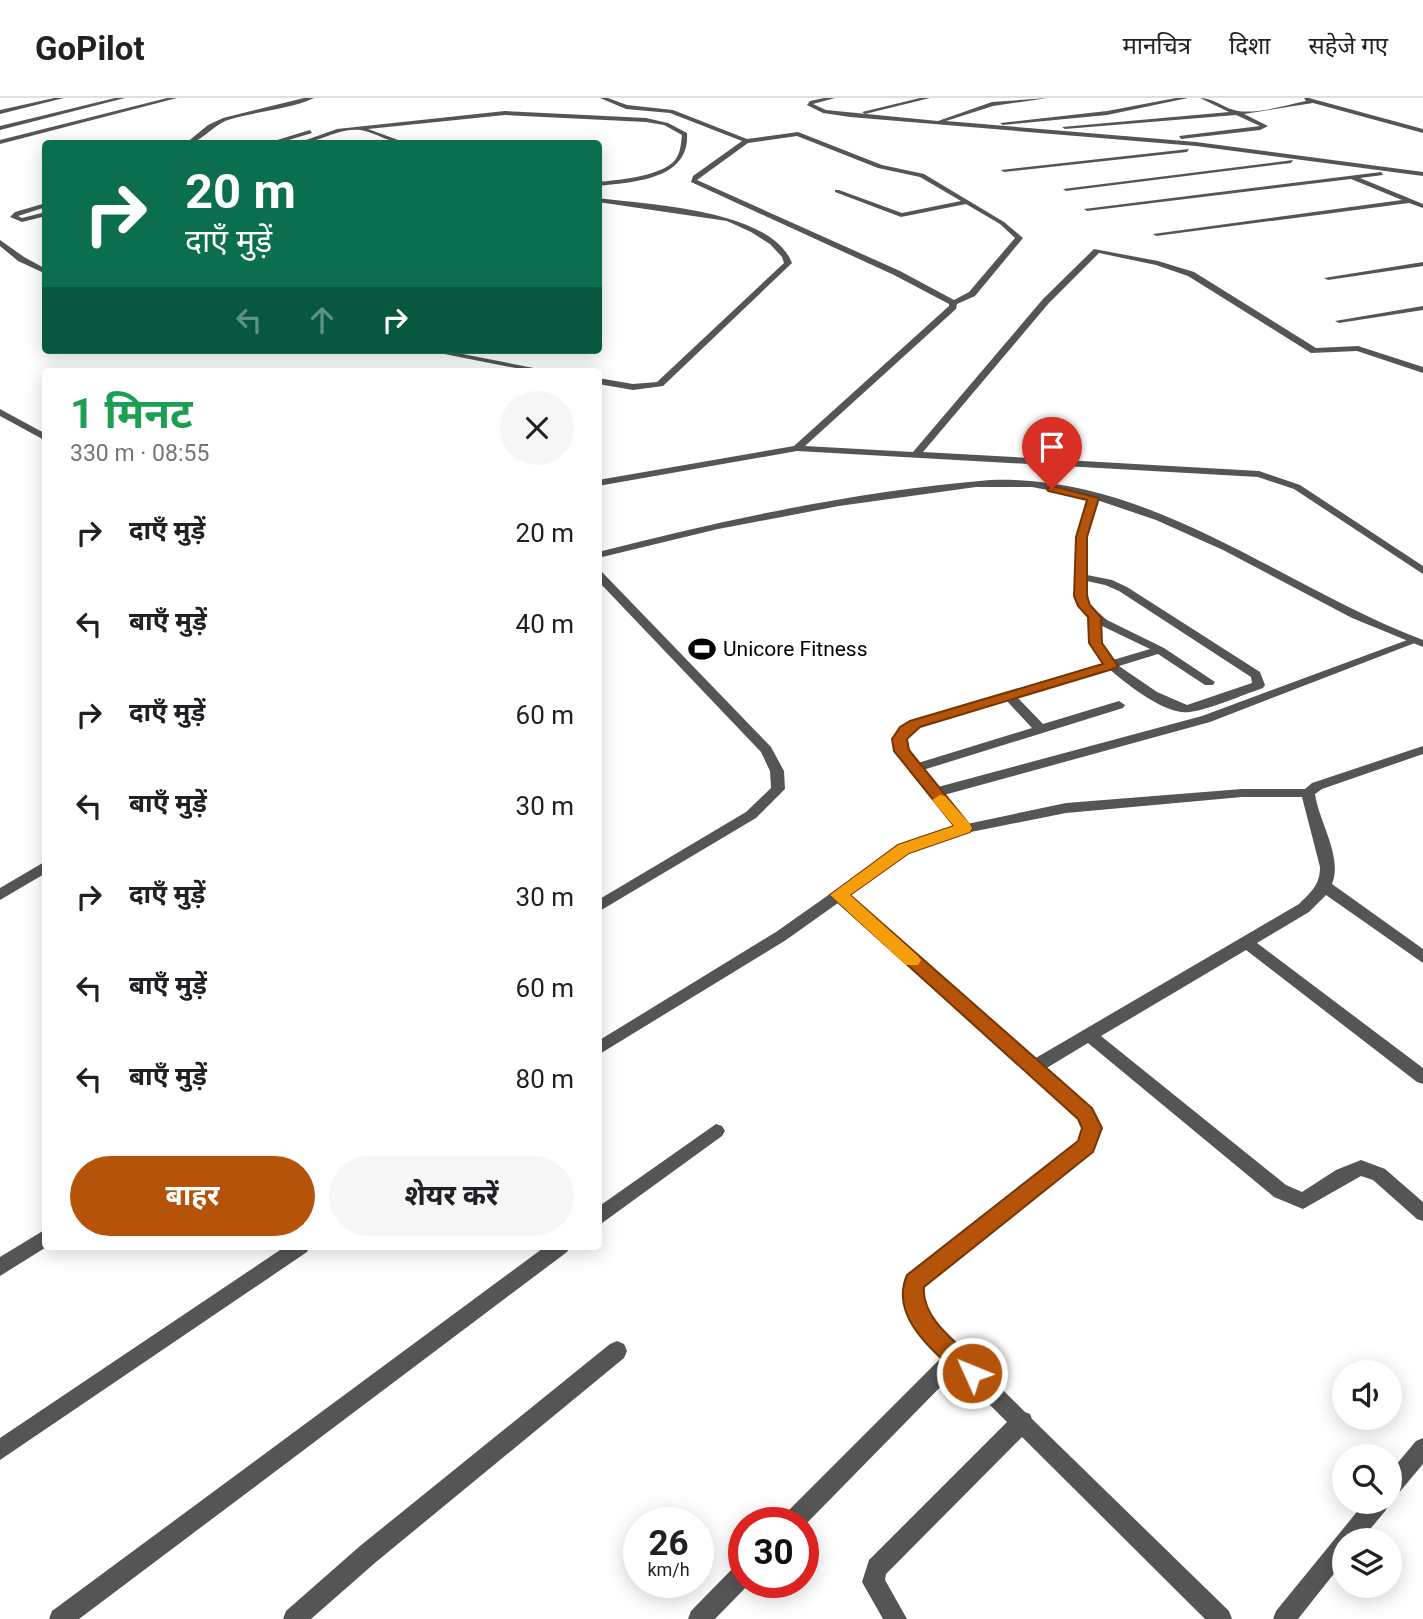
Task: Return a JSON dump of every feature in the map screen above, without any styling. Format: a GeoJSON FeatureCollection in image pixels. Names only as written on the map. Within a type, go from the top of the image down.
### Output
{"type":"FeatureCollection","features":[{"type":"Feature","properties":{"kind":"street"},"geometry":{"type":"LineString","coordinates":[[0,112],[61,98]]}},
{"type":"Feature","properties":{"kind":"street"},"geometry":{"type":"LineString","coordinates":[[0,128],[122,98]]}},
{"type":"Feature","properties":{"kind":"street"},"geometry":{"type":"LineString","coordinates":[[0,142],[174,98]]}},
{"type":"Feature","properties":{"kind":"street"},"geometry":{"type":"LineString","coordinates":[[193,140],[217,122],[311,98]]}},
{"type":"Feature","properties":{"kind":"street"},"geometry":{"type":"LineString","coordinates":[[603,98],[626,107],[671,111],[747,141]]}},
{"type":"Feature","properties":{"kind":"street"},"geometry":{"type":"LineString","coordinates":[[832,98],[810,105],[825,112],[850,115],[1219,147],[1423,174]]}},
{"type":"Feature","properties":{"kind":"street"},"geometry":{"type":"LineString","coordinates":[[850,115],[927,98]]}},
{"type":"Feature","properties":{"kind":"street"},"geometry":{"type":"LineString","coordinates":[[934,123],[977,108],[1022,99],[1045,98]]}},
{"type":"Feature","properties":{"kind":"street"},"geometry":{"type":"LineString","coordinates":[[967,126],[1107,113],[1185,98]]}},
{"type":"Feature","properties":{"kind":"street"},"geometry":{"type":"LineString","coordinates":[[1145,140],[1258,129],[1265,126],[1203,98]]}},
{"type":"Feature","properties":{"kind":"street"},"geometry":{"type":"LineString","coordinates":[[1301,98],[1423,131]]}},
{"type":"Feature","properties":{"kind":"street"},"geometry":{"type":"LineString","coordinates":[[1031,131],[1238,113],[1314,101]]}},
{"type":"Feature","properties":{"kind":"street"},"geometry":{"type":"LineString","coordinates":[[310,140],[337,131],[522,112],[646,120],[666,124],[685,134],[679,160],[670,167],[641,177],[602,183]]}},
{"type":"Feature","properties":{"kind":"street"},"geometry":{"type":"LineString","coordinates":[[282,140],[325,128],[337,131]]}},
{"type":"Feature","properties":{"kind":"street"},"geometry":{"type":"LineString","coordinates":[[360,128],[394,140]]}},
{"type":"Feature","properties":{"kind":"street"},"geometry":{"type":"LineString","coordinates":[[797,448],[953,307],[953,303],[972,294],[1019,238],[1016,233],[969,202],[922,175],[875,165],[803,135],[787,134],[747,141],[695,177],[693,181],[897,273],[953,303]]}},
{"type":"Feature","properties":{"kind":"street"},"geometry":{"type":"LineString","coordinates":[[1004,170],[1219,147]]}},
{"type":"Feature","properties":{"kind":"street"},"geometry":{"type":"LineString","coordinates":[[1066,189],[1313,159]]}},
{"type":"Feature","properties":{"kind":"street"},"geometry":{"type":"LineString","coordinates":[[1087,209],[1404,171]]}},
{"type":"Feature","properties":{"kind":"street"},"geometry":{"type":"LineString","coordinates":[[1351,177],[1423,206]]}},
{"type":"Feature","properties":{"kind":"street"},"geometry":{"type":"LineString","coordinates":[[837,191],[901,215],[969,202]]}},
{"type":"Feature","properties":{"kind":"street"},"geometry":{"type":"LineString","coordinates":[[602,201],[728,219],[745,226],[782,250],[788,263],[660,384],[633,387],[602,382]]}},
{"type":"Feature","properties":{"kind":"street"},"geometry":{"type":"LineString","coordinates":[[1156,233],[1409,201]]}},
{"type":"Feature","properties":{"kind":"street"},"geometry":{"type":"LineString","coordinates":[[0,221],[42,206]]}},
{"type":"Feature","properties":{"kind":"street"},"geometry":{"type":"LineString","coordinates":[[13,217],[24,219],[42,215]]}},
{"type":"Feature","properties":{"kind":"street"},"geometry":{"type":"LineString","coordinates":[[0,242],[21,259],[42,270]]}},
{"type":"Feature","properties":{"kind":"street"},"geometry":{"type":"LineString","coordinates":[[916,454],[1046,301],[1097,251],[1158,263],[1191,274],[1314,351],[1358,348],[1423,370]]}},
{"type":"Feature","properties":{"kind":"street"},"geometry":{"type":"LineString","coordinates":[[1328,278],[1423,264]]}},
{"type":"Feature","properties":{"kind":"street"},"geometry":{"type":"LineString","coordinates":[[1339,321],[1423,308]]}},
{"type":"Feature","properties":{"kind":"street"},"geometry":{"type":"LineString","coordinates":[[450,354],[528,368]]}},
{"type":"Feature","properties":{"kind":"street"},"geometry":{"type":"LineString","coordinates":[[0,412],[42,436]]}},
{"type":"Feature","properties":{"kind":"street"},"geometry":{"type":"LineString","coordinates":[[602,482],[797,448],[1245,473],[1270,477],[1297,487],[1423,571]]}},
{"type":"Feature","properties":{"kind":"street"},"geometry":{"type":"LineString","coordinates":[[602,554],[709,526],[864,498],[998,484],[1032,484],[1093,498],[1163,519],[1363,620],[1419,643]]}},
{"type":"Feature","properties":{"kind":"street"},"geometry":{"type":"LineString","coordinates":[[1093,498],[1082,537],[1081,596],[1084,606],[1094,617],[1160,650],[1209,682]]}},
{"type":"Feature","properties":{"kind":"street"},"geometry":{"type":"LineString","coordinates":[[1082,577],[1123,589],[1256,675],[1259,685],[1188,709],[1178,709],[1163,702],[1111,666],[1095,643],[1094,617]]}},
{"type":"Feature","properties":{"kind":"street"},"geometry":{"type":"LineString","coordinates":[[602,578],[766,750],[777,771],[778,789],[751,815],[602,904]]}},
{"type":"Feature","properties":{"kind":"street"},"geometry":{"type":"LineString","coordinates":[[934,793],[1206,719],[1419,643]]}},
{"type":"Feature","properties":{"kind":"street"},"geometry":{"type":"LineString","coordinates":[[964,828],[901,751],[899,739],[905,731],[915,724],[1160,650]]}},
{"type":"Feature","properties":{"kind":"street"},"geometry":{"type":"LineString","coordinates":[[1008,695],[1041,729]]}},
{"type":"Feature","properties":{"kind":"street"},"geometry":{"type":"LineString","coordinates":[[915,768],[1119,705]]}},
{"type":"Feature","properties":{"kind":"street"},"geometry":{"type":"LineString","coordinates":[[602,1047],[782,936],[903,849],[964,828],[1066,808],[1164,797],[1308,793],[1317,786],[1423,750]]}},
{"type":"Feature","properties":{"kind":"street"},"geometry":{"type":"LineString","coordinates":[[1033,1068],[1304,908],[1325,887],[1330,869],[1308,809],[1308,793]]}},
{"type":"Feature","properties":{"kind":"street"},"geometry":{"type":"LineString","coordinates":[[0,895],[42,869]]}},
{"type":"Feature","properties":{"kind":"street"},"geometry":{"type":"LineString","coordinates":[[1325,887],[1423,957]]}},
{"type":"Feature","properties":{"kind":"street"},"geometry":{"type":"LineString","coordinates":[[838,895],[1085,1114],[1092,1128],[1086,1146],[914,1282],[912,1302],[930,1332],[1221,1619]]}},
{"type":"Feature","properties":{"kind":"street"},"geometry":{"type":"LineString","coordinates":[[1246,942],[1423,1077]]}},
{"type":"Feature","properties":{"kind":"street"},"geometry":{"type":"LineString","coordinates":[[1089,1035],[1280,1191],[1303,1200],[1342,1176],[1362,1168],[1379,1174],[1423,1213]]}},
{"type":"Feature","properties":{"kind":"street"},"geometry":{"type":"LineString","coordinates":[[602,1215],[716,1131]]}},
{"type":"Feature","properties":{"kind":"street"},"geometry":{"type":"LineString","coordinates":[[0,1267],[42,1240]]}},
{"type":"Feature","properties":{"kind":"street"},"geometry":{"type":"LineString","coordinates":[[0,1450],[295,1250]]}},
{"type":"Feature","properties":{"kind":"street"},"geometry":{"type":"LineString","coordinates":[[60,1619],[556,1250]]}},
{"type":"Feature","properties":{"kind":"street"},"geometry":{"type":"LineString","coordinates":[[294,1619],[368,1554],[617,1351]]}},
{"type":"Feature","properties":{"kind":"street"},"geometry":{"type":"LineString","coordinates":[[808,1507],[956,1357]]}},
{"type":"Feature","properties":{"kind":"street"},"geometry":{"type":"LineString","coordinates":[[896,1619],[873,1582],[877,1568],[1023,1421]]}},
{"type":"Feature","properties":{"kind":"street"},"geometry":{"type":"LineString","coordinates":[[1402,1473],[1423,1448]]}},
{"type":"Feature","properties":{"kind":"street"},"geometry":{"type":"LineString","coordinates":[[1357,1528],[1368,1514]]}},
{"type":"Feature","properties":{"kind":"street"},"geometry":{"type":"LineString","coordinates":[[1284,1619],[1332,1558]]}},
{"type":"Feature","properties":{"kind":"street"},"geometry":{"type":"LineString","coordinates":[[699,1619],[728,1589]]}},
{"type":"Feature","properties":{"kind":"slow traffic"},"geometry":{"type":"LineString","coordinates":[[912,960],[838,895],[903,849],[964,828],[940,800]]}},
{"type":"Feature","properties":{"kind":"place","name":"Unicore Fitness"},"geometry":{"type":"Point","coordinates":[702,649]}},
{"type":"Feature","properties":{"kind":"route"},"geometry":{"type":"LineString","coordinates":[[972,1373],[930,1332],[912,1302],[914,1282],[1086,1146],[1092,1128],[1085,1114],[838,895],[903,849],[964,828],[901,751],[899,739],[905,731],[915,724],[964,708],[1111,666],[1095,643],[1094,617],[1084,606],[1081,596],[1082,537],[1093,498],[1052,489]]}}]}
